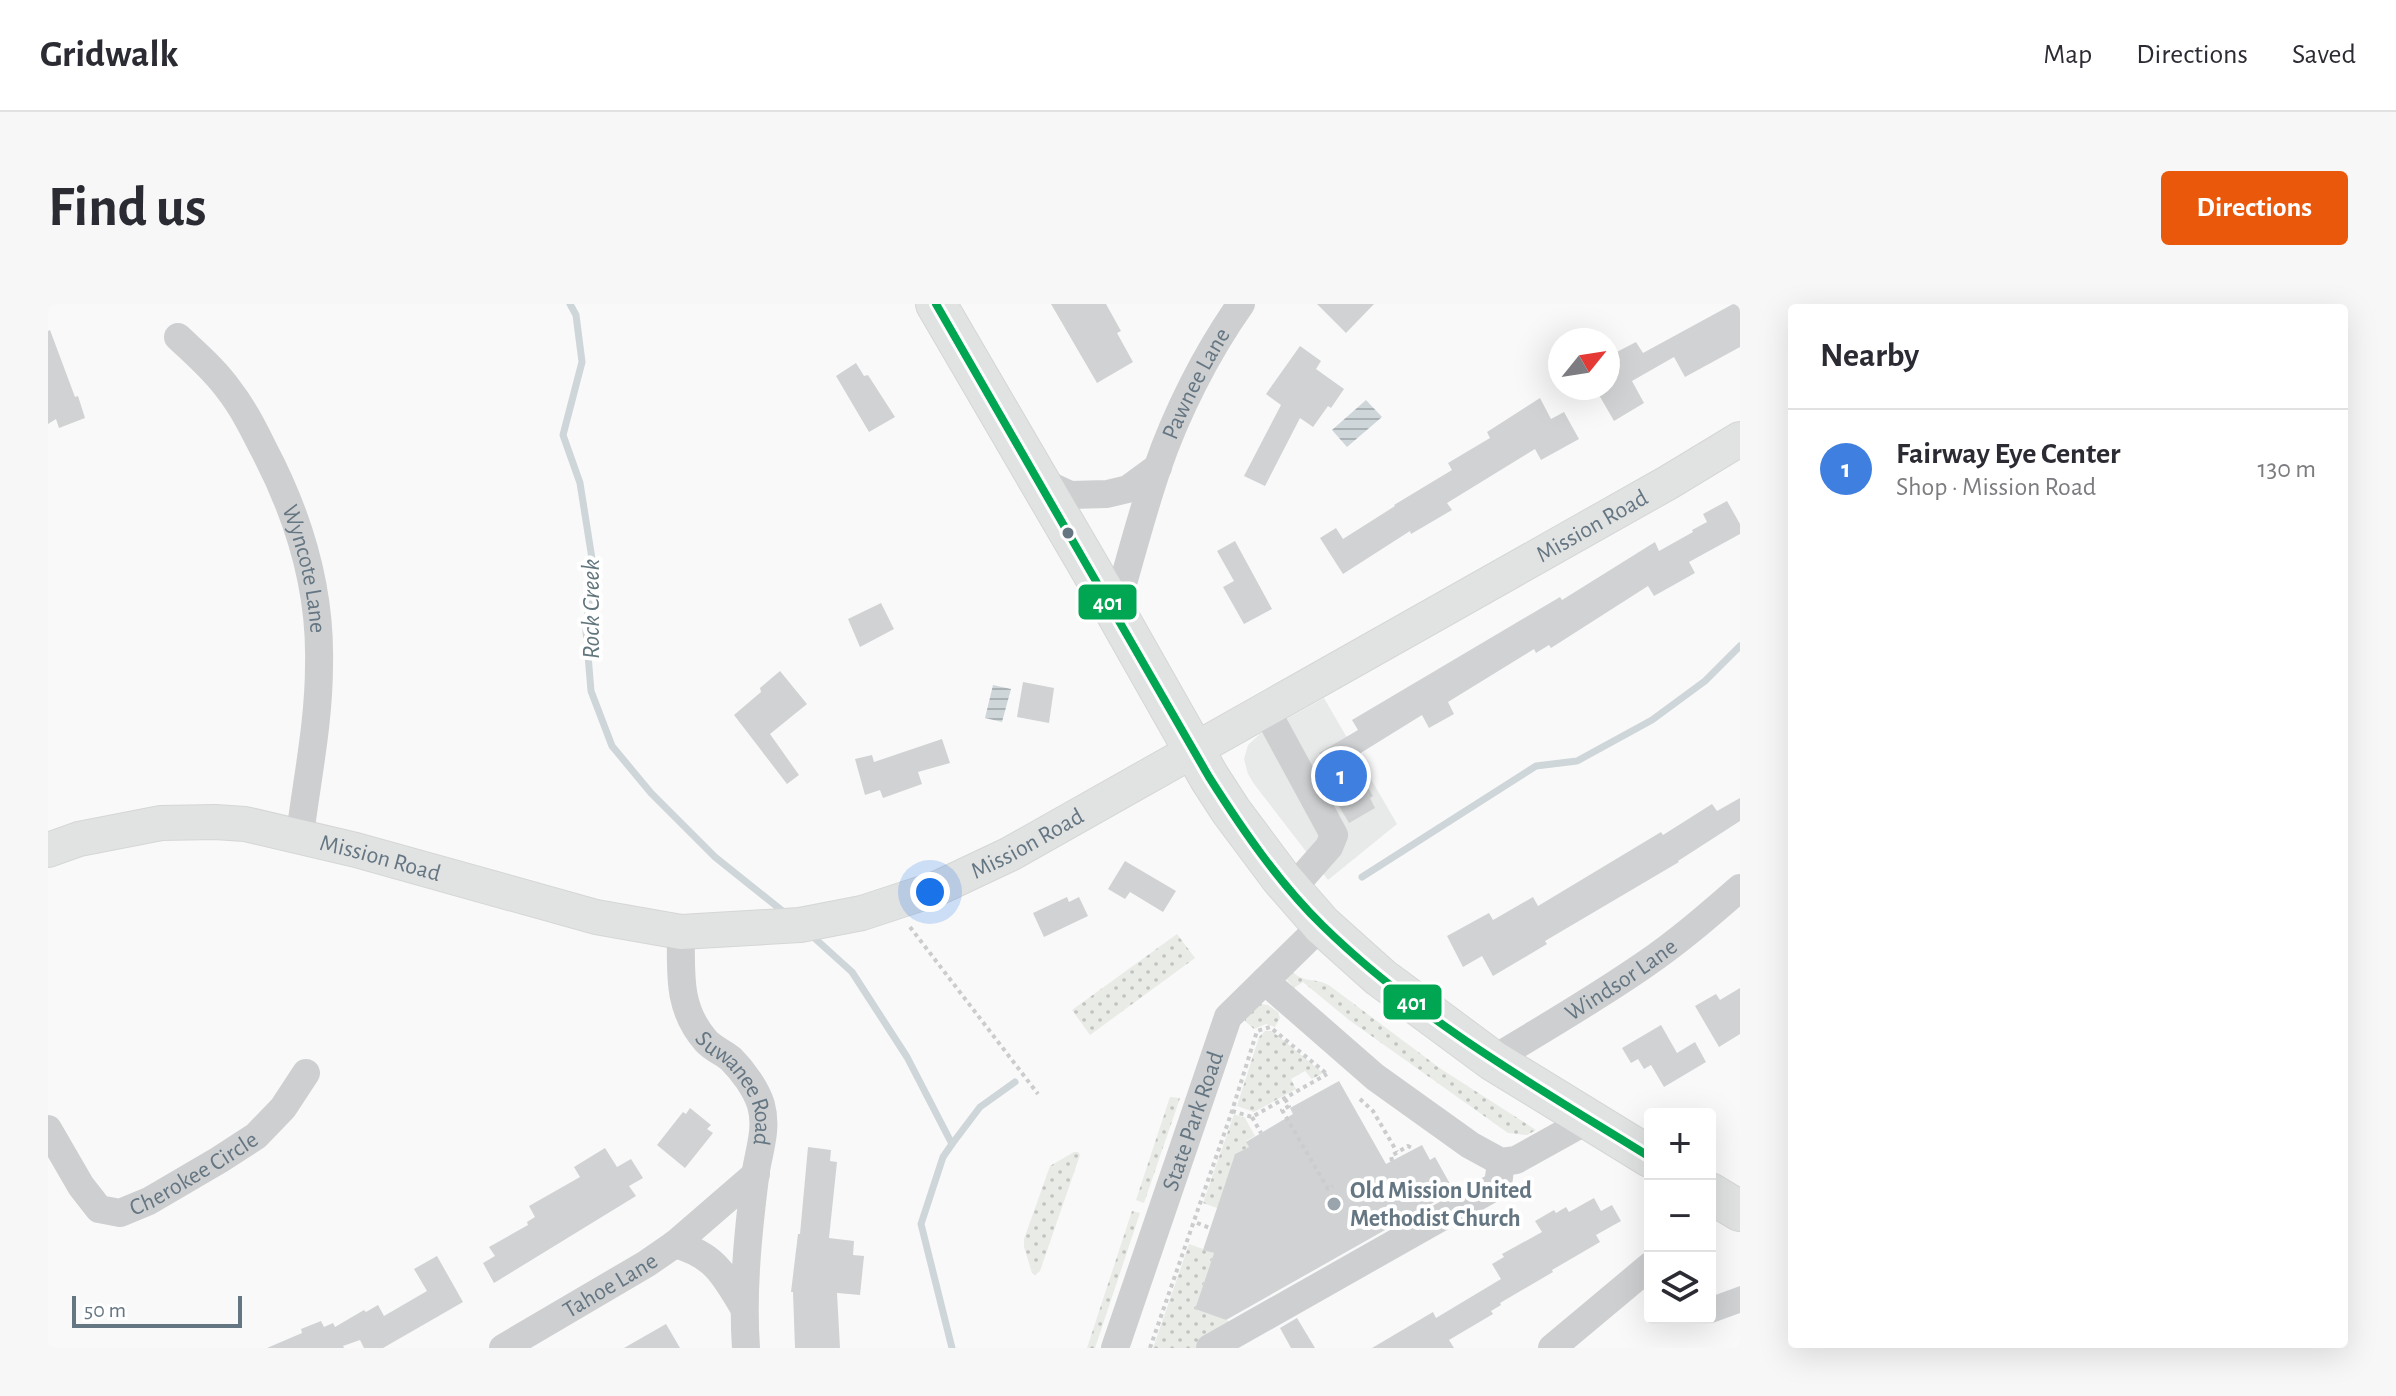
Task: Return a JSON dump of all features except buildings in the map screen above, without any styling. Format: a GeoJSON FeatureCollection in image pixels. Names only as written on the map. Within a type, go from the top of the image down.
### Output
{"type":"FeatureCollection","features":[{"type":"Feature","properties":{"kind":"highway"},"geometry":{"type":"LineString","coordinates":[[936,304],[1194,750],[1231,811],[1291,890],[1322,925],[1380,977],[1492,1060],[1644,1153]]}},
{"type":"Feature","properties":{"kind":"main road","name":"Mission Road"},"geometry":{"type":"LineString","coordinates":[[48,850],[79,839],[161,823],[245,824],[300,835],[596,917],[690,931],[800,925],[862,913],[895,915],[938,888],[1010,854],[1266,710],[1740,439]]}},
{"type":"Feature","properties":{"kind":"street","name":"Pawnee Lane"},"geometry":{"type":"LineString","coordinates":[[1115,611],[1158,467],[1188,396],[1241,304]]}},
{"type":"Feature","properties":{"kind":"street","name":"Wyncote Lane"},"geometry":{"type":"LineString","coordinates":[[178,337],[227,387],[242,407],[282,484],[300,532],[312,579],[320,663],[300,835]]}},
{"type":"Feature","properties":{"kind":"street","name":"Pawnee Lane"},"geometry":{"type":"LineString","coordinates":[[1040,481],[1070,495],[1107,494],[1128,489],[1158,467]]}},
{"type":"Feature","properties":{"kind":"street"},"geometry":{"type":"LineString","coordinates":[[1266,710],[1334,835],[1329,847],[1291,890]]}},
{"type":"Feature","properties":{"kind":"street","name":"Windsor Lane"},"geometry":{"type":"LineString","coordinates":[[1492,1060],[1646,964],[1740,888]]}},
{"type":"Feature","properties":{"kind":"street","name":"State Park Road"},"geometry":{"type":"LineString","coordinates":[[1115,1348],[1228,1017],[1322,925]]}},
{"type":"Feature","properties":{"kind":"street","name":"Suwanee Road"},"geometry":{"type":"LineString","coordinates":[[690,931],[681,990],[692,1021],[708,1044],[731,1059],[751,1083],[761,1106],[764,1140],[756,1174],[744,1308],[746,1348]]}},
{"type":"Feature","properties":{"kind":"street"},"geometry":{"type":"LineString","coordinates":[[1265,981],[1375,1077],[1470,1145],[1501,1162],[1516,1160],[1588,1120]]}},
{"type":"Feature","properties":{"kind":"street","name":"Cherokee Circle"},"geometry":{"type":"LineString","coordinates":[[48,1129],[81,1186],[99,1209],[120,1213],[149,1201],[256,1136],[283,1108],[306,1073]]}},
{"type":"Feature","properties":{"kind":"street"},"geometry":{"type":"LineString","coordinates":[[1210,1348],[1498,1185],[1501,1162]]}},
{"type":"Feature","properties":{"kind":"street","name":"Tahoe Lane"},"geometry":{"type":"LineString","coordinates":[[503,1348],[618,1282],[675,1244],[756,1174]]}},
{"type":"Feature","properties":{"kind":"street","name":"Tahoe Lane"},"geometry":{"type":"LineString","coordinates":[[675,1244],[695,1250],[713,1261],[744,1308]]}},
{"type":"Feature","properties":{"kind":"street"},"geometry":{"type":"LineString","coordinates":[[1552,1348],[1644,1271]]}},
{"type":"Feature","properties":{"kind":"path"},"geometry":{"type":"LineString","coordinates":[[895,915],[1038,1094]]}},
{"type":"Feature","properties":{"kind":"path"},"geometry":{"type":"LineString","coordinates":[[1150,1348],[1257,1031],[1270,1027],[1330,1073],[1252,1117]]}},
{"type":"Feature","properties":{"kind":"path"},"geometry":{"type":"LineString","coordinates":[[1354,1088],[1362,1102],[1373,1111],[1397,1152]]}},
{"type":"Feature","properties":{"kind":"path"},"geometry":{"type":"LineString","coordinates":[[1285,1099],[1289,1106],[1282,1110],[1328,1189],[1333,1186]]}},
{"type":"Feature","properties":{"kind":"path"},"geometry":{"type":"LineString","coordinates":[[1232,1111],[1252,1117],[1261,1133]]}},
{"type":"Feature","properties":{"kind":"path"},"geometry":{"type":"LineString","coordinates":[[1392,1161],[1391,1156],[1408,1146],[1414,1149]]}},
{"type":"Feature","properties":{"kind":"path"},"geometry":{"type":"LineString","coordinates":[[1197,1223],[1210,1228]]}},
{"type":"Feature","properties":{"kind":"shaded area"},"geometry":{"type":"Polygon","coordinates":[[[1366,400],[1382,417],[1347,447],[1332,430],[1366,400]]]}},
{"type":"Feature","properties":{"kind":"shaded area"},"geometry":{"type":"Polygon","coordinates":[[[993,685],[1011,689],[1002,722],[985,718],[993,685]]]}},
{"type":"Feature","properties":{"kind":"shaded area"},"geometry":{"type":"Polygon","coordinates":[[[1324,698],[1397,824],[1328,880],[1254,784],[1244,759],[1248,745],[1260,734],[1324,698]]]}},
{"type":"Feature","properties":{"kind":"shaded area"},"geometry":{"type":"Polygon","coordinates":[[[1177,934],[1195,958],[1090,1035],[1072,1010],[1177,934]]]}},
{"type":"Feature","properties":{"kind":"shaded area"},"geometry":{"type":"Polygon","coordinates":[[[1291,971],[1301,978],[1330,986],[1441,1069],[1536,1130],[1527,1135],[1508,1133],[1349,1020],[1303,982],[1294,988],[1286,979],[1291,971]]]}},
{"type":"Feature","properties":{"kind":"shaded area"},"geometry":{"type":"Polygon","coordinates":[[[1260,1004],[1278,1012],[1280,1018],[1275,1027],[1266,1024],[1254,1029],[1245,1021],[1244,1017],[1260,1004]]]}},
{"type":"Feature","properties":{"kind":"shaded area"},"geometry":{"type":"Polygon","coordinates":[[[1265,1031],[1272,1031],[1323,1073],[1312,1079],[1305,1071],[1291,1079],[1296,1089],[1254,1112],[1237,1106],[1259,1037],[1265,1031]]]}},
{"type":"Feature","properties":{"kind":"shaded area"},"geometry":{"type":"Polygon","coordinates":[[[1170,1097],[1180,1098],[1144,1203],[1136,1200],[1170,1097]]]}},
{"type":"Feature","properties":{"kind":"shaded area"},"geometry":{"type":"Polygon","coordinates":[[[1234,1114],[1245,1118],[1255,1136],[1246,1141],[1249,1147],[1235,1154],[1217,1208],[1203,1203],[1234,1114]]]}},
{"type":"Feature","properties":{"kind":"shaded area"},"geometry":{"type":"Polygon","coordinates":[[[1074,1152],[1080,1155],[1040,1271],[1035,1275],[1024,1239],[1050,1166],[1074,1152]]]}},
{"type":"Feature","properties":{"kind":"shaded area"},"geometry":{"type":"Polygon","coordinates":[[[1132,1211],[1140,1213],[1095,1348],[1087,1348],[1132,1211]]]}},
{"type":"Feature","properties":{"kind":"shaded area"},"geometry":{"type":"Polygon","coordinates":[[[1189,1244],[1214,1253],[1195,1309],[1240,1325],[1200,1348],[1153,1348],[1189,1244]]]}},
{"type":"Feature","properties":{"kind":"waterway","name":"Rock Creek"},"geometry":{"type":"LineString","coordinates":[[570,304],[576,315],[582,362],[563,435],[580,483],[593,565],[586,631],[591,691],[612,746],[651,793],[715,857],[785,913]]}},
{"type":"Feature","properties":{"kind":"waterway"},"geometry":{"type":"LineString","coordinates":[[1362,877],[1536,766],[1577,761],[1652,720],[1705,681],[1740,646]]}},
{"type":"Feature","properties":{"kind":"waterway","name":"Rock Creek"},"geometry":{"type":"LineString","coordinates":[[810,934],[852,972],[907,1057],[952,1144],[943,1157],[921,1224],[952,1348]]}},
{"type":"Feature","properties":{"kind":"waterway"},"geometry":{"type":"LineString","coordinates":[[952,1144],[980,1107],[1015,1082]]}},
{"type":"Feature","properties":{"kind":"transit line","name":"401"},"geometry":{"type":"LineString","coordinates":[[936,304],[1209,777],[1248,836],[1291,892],[1360,960],[1439,1022],[1644,1153]]}},
{"type":"Feature","properties":{"kind":"place","name":"Fairway Eye Center"},"geometry":{"type":"Point","coordinates":[1341,776]}},
{"type":"Feature","properties":{"kind":"place","name":"Old Mission United Methodist Church"},"geometry":{"type":"Point","coordinates":[1334,1204]}}]}
